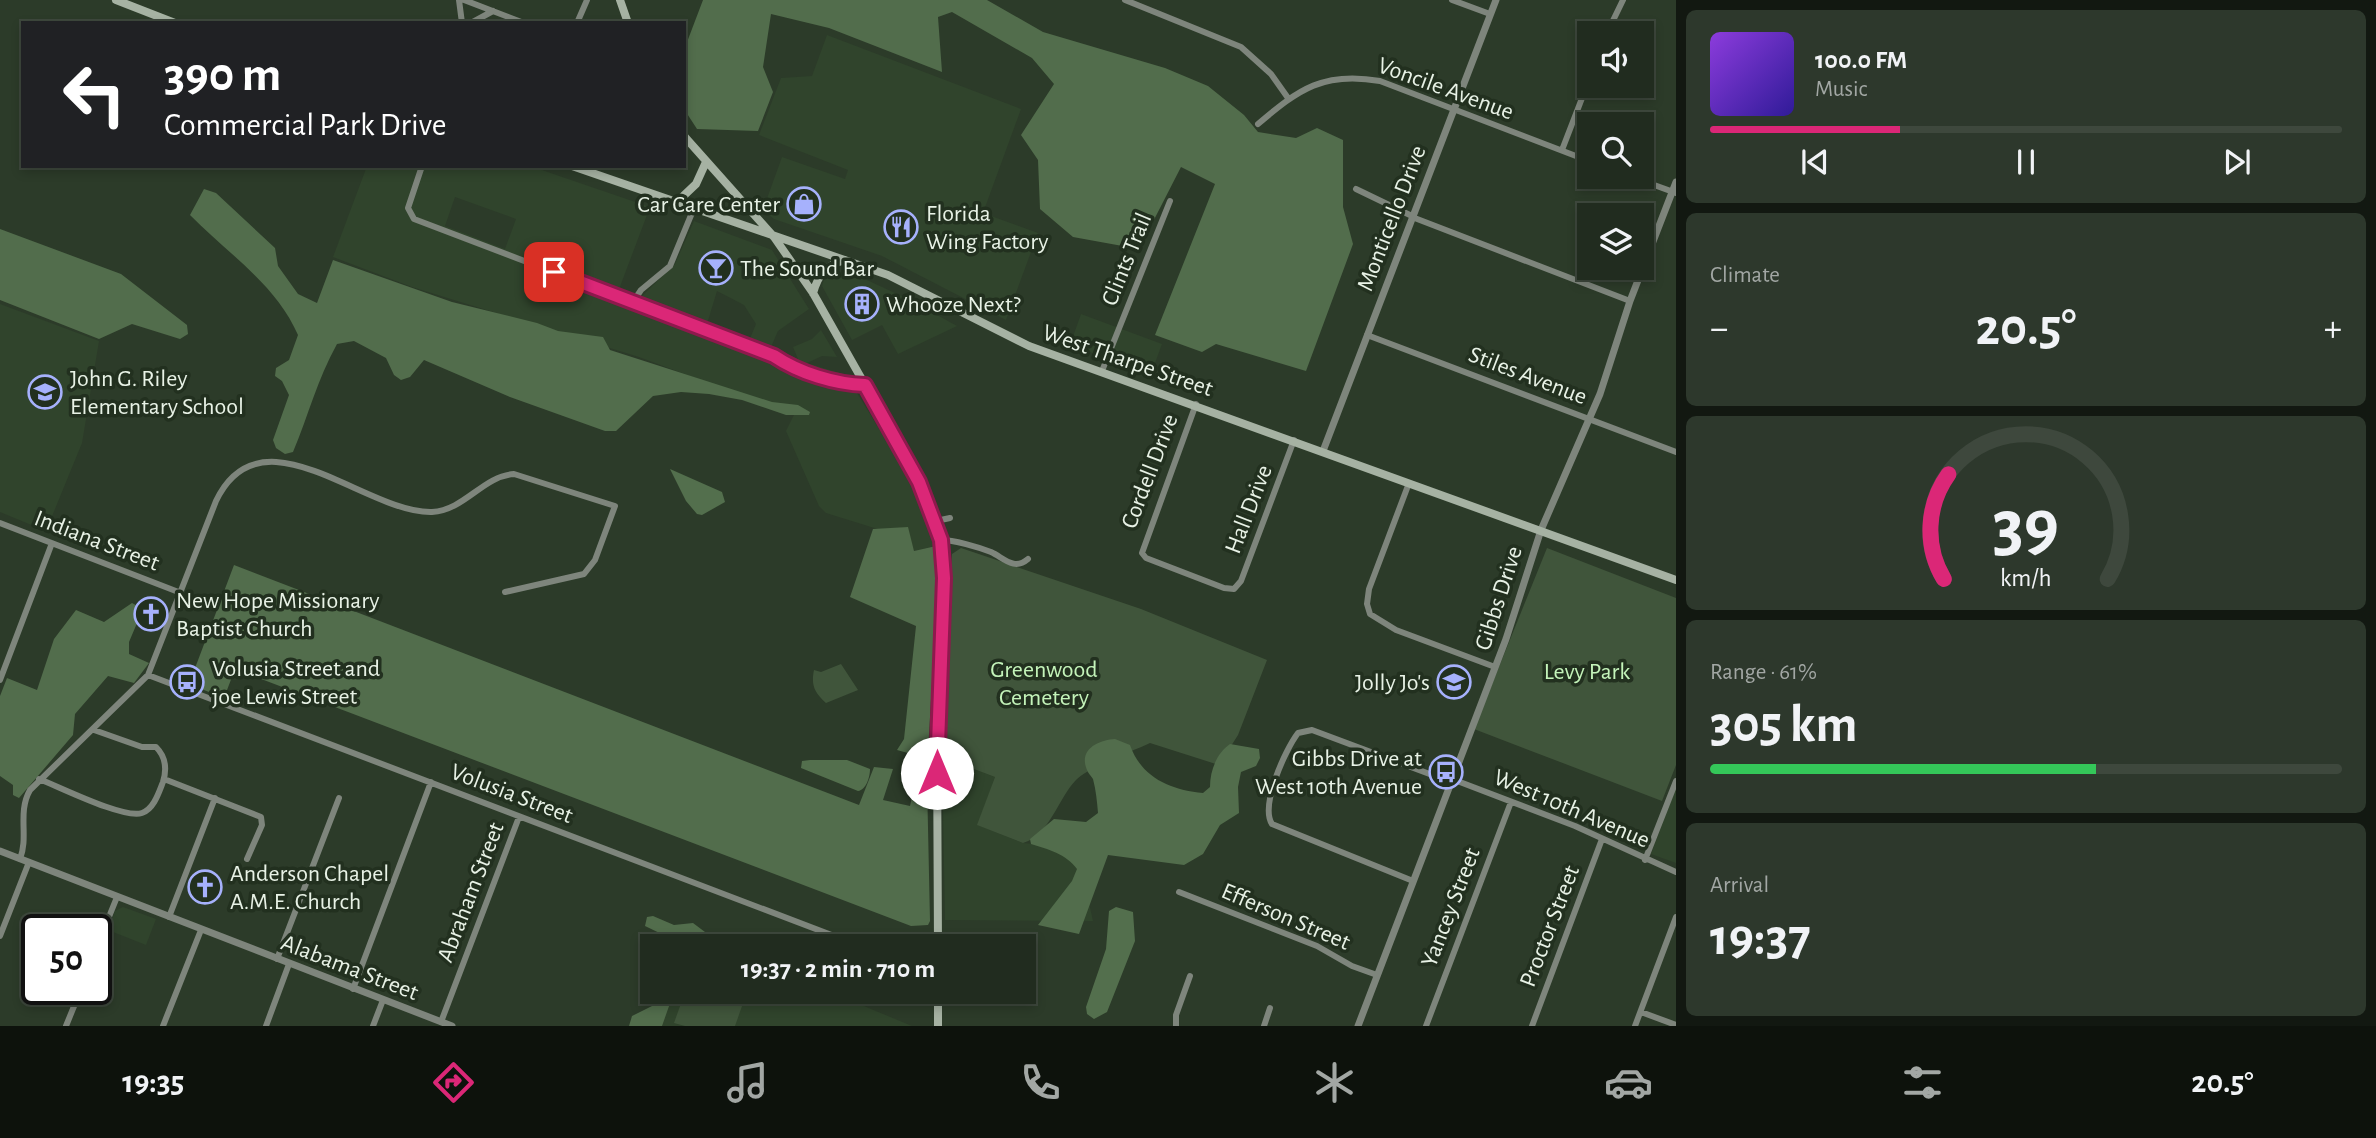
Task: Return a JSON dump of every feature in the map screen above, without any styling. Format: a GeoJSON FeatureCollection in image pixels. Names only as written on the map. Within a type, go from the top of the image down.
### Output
{"type":"FeatureCollection","features":[{"type":"Feature","properties":{"kind":"main road"},"geometry":{"type":"LineString","coordinates":[[116,0],[170,21]]}},
{"type":"Feature","properties":{"kind":"main road"},"geometry":{"type":"LineString","coordinates":[[620,0],[627,21]]}},
{"type":"Feature","properties":{"kind":"main road"},"geometry":{"type":"LineString","coordinates":[[686,138],[774,237],[813,293],[919,482],[936,521],[941,540],[944,578],[937,739],[937,934]]}},
{"type":"Feature","properties":{"kind":"main road"},"geometry":{"type":"LineString","coordinates":[[677,202],[696,184],[706,162]]}},
{"type":"Feature","properties":{"kind":"main road","name":"West Tharpe Street"},"geometry":{"type":"LineString","coordinates":[[578,168],[845,260],[912,286],[1003,335],[1676,580]]}},
{"type":"Feature","properties":{"kind":"main road"},"geometry":{"type":"LineString","coordinates":[[813,293],[820,273],[828,265],[845,260]]}},
{"type":"Feature","properties":{"kind":"main road"},"geometry":{"type":"LineString","coordinates":[[937,1004],[937,1026]]}},
{"type":"Feature","properties":{"kind":"street"},"geometry":{"type":"LineString","coordinates":[[459,0],[462,21]]}},
{"type":"Feature","properties":{"kind":"street"},"geometry":{"type":"LineString","coordinates":[[464,0],[519,21]]}},
{"type":"Feature","properties":{"kind":"street"},"geometry":{"type":"LineString","coordinates":[[578,21],[587,0]]}},
{"type":"Feature","properties":{"kind":"street"},"geometry":{"type":"LineString","coordinates":[[1125,0],[1241,47],[1271,74],[1289,98]]}},
{"type":"Feature","properties":{"kind":"street"},"geometry":{"type":"LineString","coordinates":[[1452,0],[1490,14]]}},
{"type":"Feature","properties":{"kind":"street","name":"Monticello Drive"},"geometry":{"type":"LineString","coordinates":[[1323,451],[1496,0]]}},
{"type":"Feature","properties":{"kind":"street"},"geometry":{"type":"LineString","coordinates":[[1613,21],[1623,0]]}},
{"type":"Feature","properties":{"kind":"street"},"geometry":{"type":"LineString","coordinates":[[474,21],[493,10]]}},
{"type":"Feature","properties":{"kind":"street","name":"Voncile Avenue"},"geometry":{"type":"LineString","coordinates":[[1258,124],[1289,98],[1318,83],[1360,78],[1380,82],[1577,156]]}},
{"type":"Feature","properties":{"kind":"street"},"geometry":{"type":"LineString","coordinates":[[1562,150],[1582,98]]}},
{"type":"Feature","properties":{"kind":"street"},"geometry":{"type":"LineString","coordinates":[[421,168],[408,208],[415,219],[774,356],[787,364],[845,384],[865,385]]}},
{"type":"Feature","properties":{"kind":"street","name":"Gibbs Drive"},"geometry":{"type":"LineString","coordinates":[[1357,1026],[1495,667],[1541,530],[1609,372],[1630,301],[1674,193],[1676,182]]}},
{"type":"Feature","properties":{"kind":"street"},"geometry":{"type":"LineString","coordinates":[[1654,185],[1674,193]]}},
{"type":"Feature","properties":{"kind":"street"},"geometry":{"type":"LineString","coordinates":[[1356,189],[1412,216],[1630,301]]}},
{"type":"Feature","properties":{"kind":"street","name":"Clints Trail"},"geometry":{"type":"LineString","coordinates":[[1102,371],[1170,201]]}},
{"type":"Feature","properties":{"kind":"street"},"geometry":{"type":"LineString","coordinates":[[633,302],[641,290],[670,266],[694,208]]}},
{"type":"Feature","properties":{"kind":"street","name":"Stiles Avenue"},"geometry":{"type":"LineString","coordinates":[[1367,335],[1676,452]]}},
{"type":"Feature","properties":{"kind":"street","name":"Cordell Drive"},"geometry":{"type":"LineString","coordinates":[[1196,404],[1142,553],[1146,558],[1234,589]]}},
{"type":"Feature","properties":{"kind":"street","name":"Hall Drive"},"geometry":{"type":"LineString","coordinates":[[1234,589],[1241,581],[1294,440]]}},
{"type":"Feature","properties":{"kind":"street"},"geometry":{"type":"LineString","coordinates":[[20,859],[25,847],[23,806],[30,790],[148,674],[220,492],[242,471],[265,462],[295,464],[424,511],[452,507],[501,477],[514,474],[615,506],[594,560],[584,574],[571,580],[505,592]]}},
{"type":"Feature","properties":{"kind":"street"},"geometry":{"type":"LineString","coordinates":[[1409,483],[1369,589],[1367,604],[1370,614],[1379,623],[1495,667]]}},
{"type":"Feature","properties":{"kind":"street"},"geometry":{"type":"LineString","coordinates":[[936,521],[950,517]]}},
{"type":"Feature","properties":{"kind":"street","name":"Indiana Street"},"geometry":{"type":"LineString","coordinates":[[0,523],[181,593]]}},
{"type":"Feature","properties":{"kind":"street"},"geometry":{"type":"LineString","coordinates":[[941,540],[952,540],[991,552],[1008,563],[1018,564],[1028,559]]}},
{"type":"Feature","properties":{"kind":"street"},"geometry":{"type":"LineString","coordinates":[[0,680],[52,543]]}},
{"type":"Feature","properties":{"kind":"street","name":"Volusia Street"},"geometry":{"type":"LineString","coordinates":[[148,674],[829,934]]}},
{"type":"Feature","properties":{"kind":"street"},"geometry":{"type":"LineString","coordinates":[[39,779],[133,814],[148,810],[164,779],[166,765],[156,747],[142,747],[94,730]]}},
{"type":"Feature","properties":{"kind":"street","name":"West 10th Avenue"},"geometry":{"type":"LineString","coordinates":[[1413,881],[1278,829],[1269,820],[1266,808],[1293,739],[1302,732],[1322,733],[1511,802],[1676,872]]}},
{"type":"Feature","properties":{"kind":"street"},"geometry":{"type":"LineString","coordinates":[[164,779],[258,815],[262,821],[247,859]]}},
{"type":"Feature","properties":{"kind":"street"},"geometry":{"type":"LineString","coordinates":[[1645,860],[1676,781]]}},
{"type":"Feature","properties":{"kind":"street"},"geometry":{"type":"LineString","coordinates":[[353,989],[431,782]]}},
{"type":"Feature","properties":{"kind":"street"},"geometry":{"type":"LineString","coordinates":[[169,917],[215,798]]}},
{"type":"Feature","properties":{"kind":"street"},"geometry":{"type":"LineString","coordinates":[[277,959],[338,799]]}},
{"type":"Feature","properties":{"kind":"street","name":"Yancey Street"},"geometry":{"type":"LineString","coordinates":[[1426,1026],[1511,802]]}},
{"type":"Feature","properties":{"kind":"street","name":"Abraham Street"},"geometry":{"type":"LineString","coordinates":[[440,1021],[519,817]]}},
{"type":"Feature","properties":{"kind":"street","name":"Proctor Street"},"geometry":{"type":"LineString","coordinates":[[1532,1026],[1602,839]]}},
{"type":"Feature","properties":{"kind":"street","name":"Alabama Street"},"geometry":{"type":"LineString","coordinates":[[0,851],[452,1026]]}},
{"type":"Feature","properties":{"kind":"street"},"geometry":{"type":"LineString","coordinates":[[0,936],[29,862]]}},
{"type":"Feature","properties":{"kind":"street","name":"Efferson Street"},"geometry":{"type":"LineString","coordinates":[[1179,892],[1317,946],[1352,966],[1377,975]]}},
{"type":"Feature","properties":{"kind":"street"},"geometry":{"type":"LineString","coordinates":[[110,914],[117,897]]}},
{"type":"Feature","properties":{"kind":"street"},"geometry":{"type":"LineString","coordinates":[[1635,1026],[1676,917]]}},
{"type":"Feature","properties":{"kind":"street"},"geometry":{"type":"LineString","coordinates":[[163,1026],[201,930]]}},
{"type":"Feature","properties":{"kind":"street"},"geometry":{"type":"LineString","coordinates":[[266,1026],[289,964]]}},
{"type":"Feature","properties":{"kind":"street"},"geometry":{"type":"LineString","coordinates":[[1176,1026],[1176,1015],[1190,976]]}},
{"type":"Feature","properties":{"kind":"street"},"geometry":{"type":"LineString","coordinates":[[373,1026],[383,1000]]}},
{"type":"Feature","properties":{"kind":"street"},"geometry":{"type":"LineString","coordinates":[[66,1026],[74,1005]]}},
{"type":"Feature","properties":{"kind":"street"},"geometry":{"type":"LineString","coordinates":[[1264,1026],[1270,1008]]}},
{"type":"Feature","properties":{"kind":"street"},"geometry":{"type":"LineString","coordinates":[[1641,1012],[1676,1024]]}},
{"type":"Feature","properties":{"kind":"shaded area"},"geometry":{"type":"Polygon","coordinates":[[[703,0],[987,0],[1043,32],[1165,68],[1208,86],[1244,115],[1258,132],[1296,138],[1317,128],[1343,140],[1343,207],[1353,244],[1306,371],[1216,344],[1202,352],[1155,335],[1215,184],[1181,167],[1139,249],[1073,237],[1040,209],[1038,160],[1021,135],[1054,84],[1032,58],[952,12],[938,17],[942,72],[829,28],[771,14],[763,67],[773,92],[758,131],[697,129],[686,112],[686,45],[703,0]]]}},
{"type":"Feature","properties":{"kind":"shaded area"},"geometry":{"type":"Polygon","coordinates":[[[827,35],[1021,109],[983,213],[1038,233],[1006,320],[882,256],[774,219],[759,207],[765,204],[782,157],[845,179],[848,170],[759,135],[781,78],[812,76],[827,35]]]}},
{"type":"Feature","properties":{"kind":"shaded area"},"geometry":{"type":"Polygon","coordinates":[[[366,168],[536,168],[650,207],[618,292],[639,299],[675,264],[694,221],[772,250],[809,309],[778,331],[771,347],[798,359],[793,347],[812,339],[821,330],[837,357],[822,356],[807,363],[846,375],[923,504],[936,546],[914,551],[907,527],[884,531],[826,513],[819,506],[786,431],[794,415],[639,357],[412,287],[333,257],[366,168]],[[455,197],[445,226],[505,249],[516,219],[455,197]],[[717,291],[707,324],[749,341],[756,324],[744,305],[717,291]]]}},
{"type":"Feature","properties":{"kind":"shaded area"},"geometry":{"type":"Polygon","coordinates":[[[204,189],[216,193],[275,248],[278,266],[298,294],[317,303],[333,260],[452,302],[537,323],[558,331],[603,337],[610,350],[772,402],[798,405],[810,412],[809,415],[786,415],[742,400],[681,392],[653,396],[616,431],[605,431],[510,397],[424,360],[410,377],[401,380],[394,375],[386,358],[354,341],[337,344],[293,452],[285,454],[276,448],[273,440],[289,395],[282,381],[275,376],[276,368],[289,360],[298,335],[289,317],[264,285],[190,215],[204,189]]]}},
{"type":"Feature","properties":{"kind":"shaded area"},"geometry":{"type":"Polygon","coordinates":[[[0,229],[121,274],[187,325],[188,334],[180,339],[132,324],[99,339],[0,300],[0,229]]]}},
{"type":"Feature","properties":{"kind":"shaded area"},"geometry":{"type":"Polygon","coordinates":[[[835,271],[867,280],[957,326],[898,354],[882,325],[852,340],[822,286],[825,276],[835,271]]]}},
{"type":"Feature","properties":{"kind":"shaded area","name":"John G. Riley Elementary School"},"geometry":{"type":"Polygon","coordinates":[[[0,304],[99,341],[82,443],[46,531],[0,512],[0,304]]]}},
{"type":"Feature","properties":{"kind":"shaded area"},"geometry":{"type":"Polygon","coordinates":[[[1081,314],[1162,344],[1151,374],[1070,345],[1081,314]]]}},
{"type":"Feature","properties":{"kind":"shaded area"},"geometry":{"type":"Polygon","coordinates":[[[670,469],[722,492],[725,502],[702,515],[697,514],[686,501],[670,469]]]}},
{"type":"Feature","properties":{"kind":"shaded area"},"geometry":{"type":"Polygon","coordinates":[[[908,527],[914,551],[936,546],[939,560],[928,752],[922,757],[897,750],[904,739],[916,626],[850,597],[873,529],[908,527]]]}},
{"type":"Feature","properties":{"kind":"shaded area"},"geometry":{"type":"Polygon","coordinates":[[[234,565],[859,805],[874,767],[893,769],[883,800],[910,806],[916,779],[927,781],[928,925],[911,926],[235,669],[224,698],[189,684],[234,565]]]}},
{"type":"Feature","properties":{"kind":"shaded area"},"geometry":{"type":"Polygon","coordinates":[[[132,603],[143,609],[129,642],[129,654],[149,663],[134,683],[108,676],[75,714],[73,735],[19,798],[13,795],[13,785],[0,776],[0,696],[7,678],[37,690],[54,639],[76,610],[104,622],[132,603]]]}},
{"type":"Feature","properties":{"kind":"shaded area"},"geometry":{"type":"Polygon","coordinates":[[[1115,739],[1130,745],[1141,766],[1158,780],[1179,789],[1203,793],[1210,787],[1211,774],[1218,757],[1230,744],[1259,749],[1260,758],[1256,766],[1241,772],[1238,787],[1239,813],[1220,825],[1203,854],[1184,865],[1108,855],[1079,934],[1038,925],[1072,881],[1077,869],[1062,856],[1031,844],[1030,839],[1054,819],[1086,822],[1098,813],[1094,783],[1087,770],[1085,756],[1097,744],[1115,739]]]}},
{"type":"Feature","properties":{"kind":"shaded area"},"geometry":{"type":"Polygon","coordinates":[[[942,757],[995,777],[978,825],[1023,843],[1077,848],[1093,921],[945,920],[942,757]]]}},
{"type":"Feature","properties":{"kind":"shaded area"},"geometry":{"type":"Polygon","coordinates":[[[847,760],[870,769],[868,779],[865,786],[858,791],[801,768],[802,761],[847,760]]]}},
{"type":"Feature","properties":{"kind":"shaded area"},"geometry":{"type":"Polygon","coordinates":[[[1676,787],[1676,863],[1651,854],[1676,787]]]}},
{"type":"Feature","properties":{"kind":"shaded area"},"geometry":{"type":"Polygon","coordinates":[[[123,907],[156,919],[146,945],[112,932],[115,911],[123,907]]]}},
{"type":"Feature","properties":{"kind":"shaded area"},"geometry":{"type":"Polygon","coordinates":[[[1116,907],[1133,912],[1135,941],[1107,1012],[1094,1019],[1087,1014],[1086,1007],[1106,949],[1109,911],[1116,907]]]}},
{"type":"Feature","properties":{"kind":"shaded area"},"geometry":{"type":"Polygon","coordinates":[[[653,916],[674,925],[693,923],[708,934],[662,934],[645,926],[647,917],[653,916]]]}},
{"type":"Feature","properties":{"kind":"shaded area"},"geometry":{"type":"Polygon","coordinates":[[[656,1004],[670,1004],[662,1026],[629,1026],[632,1016],[656,1004]]]}},
{"type":"Feature","properties":{"kind":"shaded area"},"geometry":{"type":"Polygon","coordinates":[[[669,1004],[859,1004],[912,1026],[661,1026],[669,1004]]]}},
{"type":"Feature","properties":{"kind":"green space","name":"Greenwood Cemetery"},"geometry":{"type":"Polygon","coordinates":[[[961,548],[1141,609],[1267,660],[1238,735],[1219,765],[1150,743],[1082,775],[1070,787],[1040,833],[1032,839],[1023,843],[977,825],[995,777],[942,757],[942,704],[952,554],[961,548]]]}},
{"type":"Feature","properties":{"kind":"green space","name":"Levy Park"},"geometry":{"type":"Polygon","coordinates":[[[1547,548],[1676,598],[1676,765],[1662,801],[1474,729],[1547,548]]]}},
{"type":"Feature","properties":{"kind":"green space"},"geometry":{"type":"Polygon","coordinates":[[[841,664],[858,690],[826,703],[814,688],[814,670],[821,672],[841,664]]]}},
{"type":"Feature","properties":{"kind":"green space"},"geometry":{"type":"Polygon","coordinates":[[[681,1004],[743,1004],[735,1026],[685,1026],[674,1023],[681,1004]]]}},
{"type":"Feature","properties":{"kind":"place","name":"Car Care Center"},"geometry":{"type":"Point","coordinates":[804,204]}},
{"type":"Feature","properties":{"kind":"place","name":"Florida Wing Factory"},"geometry":{"type":"Point","coordinates":[901,227]}},
{"type":"Feature","properties":{"kind":"place","name":"The Sound Bar"},"geometry":{"type":"Point","coordinates":[716,268]}},
{"type":"Feature","properties":{"kind":"place","name":"Whooze Next?"},"geometry":{"type":"Point","coordinates":[862,304]}},
{"type":"Feature","properties":{"kind":"place","name":"John G. Riley Elementary School"},"geometry":{"type":"Point","coordinates":[45,392]}},
{"type":"Feature","properties":{"kind":"place","name":"New Hope Missionary Baptist Church"},"geometry":{"type":"Point","coordinates":[151,614]}},
{"type":"Feature","properties":{"kind":"place","name":"Volusia Street and joe Lewis Street"},"geometry":{"type":"Point","coordinates":[187,682]}},
{"type":"Feature","properties":{"kind":"place","name":"Jolly Jo's"},"geometry":{"type":"Point","coordinates":[1454,682]}},
{"type":"Feature","properties":{"kind":"place","name":"Gibbs Drive at West 10th Avenue"},"geometry":{"type":"Point","coordinates":[1446,772]}},
{"type":"Feature","properties":{"kind":"place","name":"Anderson Chapel A.M.E. Church"},"geometry":{"type":"Point","coordinates":[205,887]}},
{"type":"Feature","properties":{"kind":"route"},"geometry":{"type":"LineString","coordinates":[[554,272],[774,356],[787,364],[845,384],[865,385],[929,502],[941,540],[944,578],[938,684],[937,773]]}}]}
